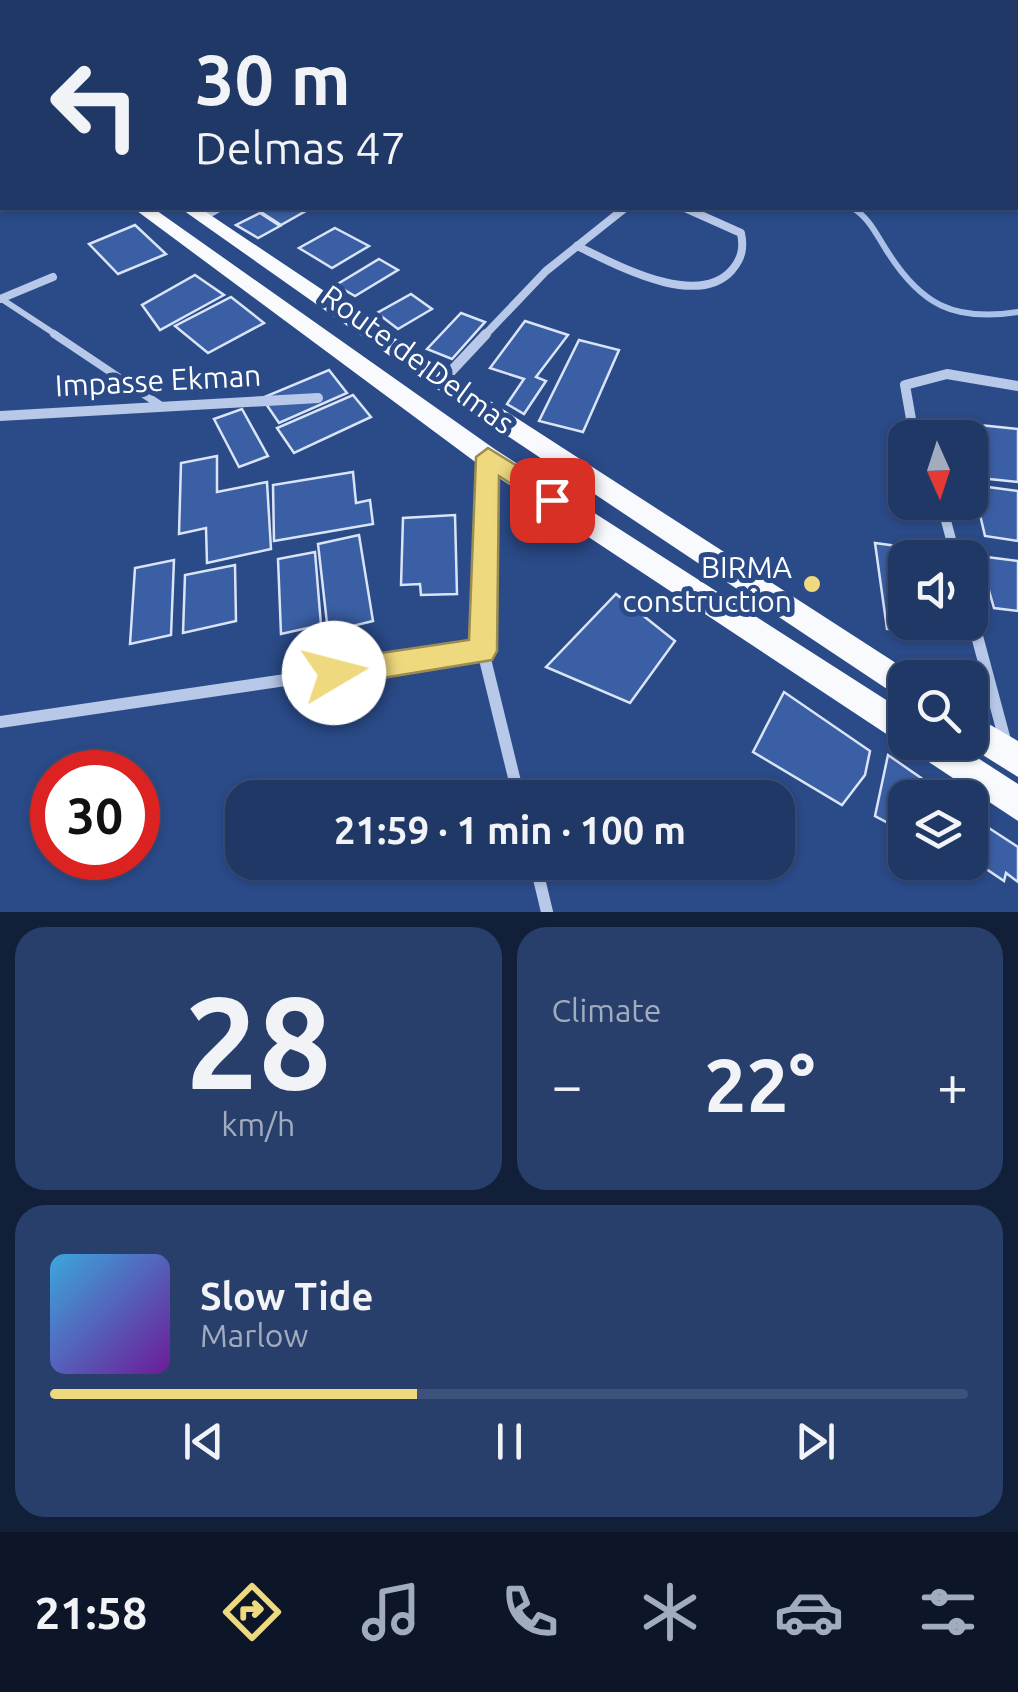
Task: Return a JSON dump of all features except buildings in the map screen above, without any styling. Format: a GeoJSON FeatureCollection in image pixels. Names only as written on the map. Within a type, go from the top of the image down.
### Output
{"type":"FeatureCollection","features":[{"type":"Feature","properties":{"kind":"main road","name":"Route de Delmas"},"geometry":{"type":"LineString","coordinates":[[145,210],[488,457],[888,720]]}},
{"type":"Feature","properties":{"kind":"main road","name":"Route de Delmas"},"geometry":{"type":"LineString","coordinates":[[204,211],[442,381],[888,675]]}},
{"type":"Feature","properties":{"kind":"main road"},"geometry":{"type":"LineString","coordinates":[[988,740],[1014,757]]}},
{"type":"Feature","properties":{"kind":"main road"},"geometry":{"type":"LineString","coordinates":[[951,760],[1018,804]]}},
{"type":"Feature","properties":{"kind":"street"},"geometry":{"type":"LineString","coordinates":[[442,381],[546,271],[622,210]]}},
{"type":"Feature","properties":{"kind":"street"},"geometry":{"type":"LineString","coordinates":[[577,246],[656,280],[682,286],[719,282],[733,271],[745,249],[742,233],[689,210]]}},
{"type":"Feature","properties":{"kind":"street"},"geometry":{"type":"LineString","coordinates":[[0,298],[53,277]]}},
{"type":"Feature","properties":{"kind":"street"},"geometry":{"type":"LineString","coordinates":[[911,420],[906,385],[924,375],[954,371],[1018,386]]}},
{"type":"Feature","properties":{"kind":"street","name":"Impasse Ekman"},"geometry":{"type":"LineString","coordinates":[[0,416],[318,398]]}},
{"type":"Feature","properties":{"kind":"street"},"geometry":{"type":"LineString","coordinates":[[488,457],[483,651],[515,780]]}},
{"type":"Feature","properties":{"kind":"street"},"geometry":{"type":"LineString","coordinates":[[979,640],[1014,757]]}},
{"type":"Feature","properties":{"kind":"street"},"geometry":{"type":"LineString","coordinates":[[0,722],[483,651]]}},
{"type":"Feature","properties":{"kind":"street"},"geometry":{"type":"LineString","coordinates":[[539,880],[547,912]]}},
{"type":"Feature","properties":{"kind":"lane"},"geometry":{"type":"LineString","coordinates":[[0,298],[160,406]]}},
{"type":"Feature","properties":{"kind":"waterway"},"geometry":{"type":"LineString","coordinates":[[856,210],[913,285],[941,306],[975,314],[1018,312]]}},
{"type":"Feature","properties":{"kind":"place","name":"BIRMA construction"},"geometry":{"type":"Point","coordinates":[812,584]}},
{"type":"Feature","properties":{"kind":"route"},"geometry":{"type":"LineString","coordinates":[[334,673],[483,651],[488,457],[552,500]]}}]}
